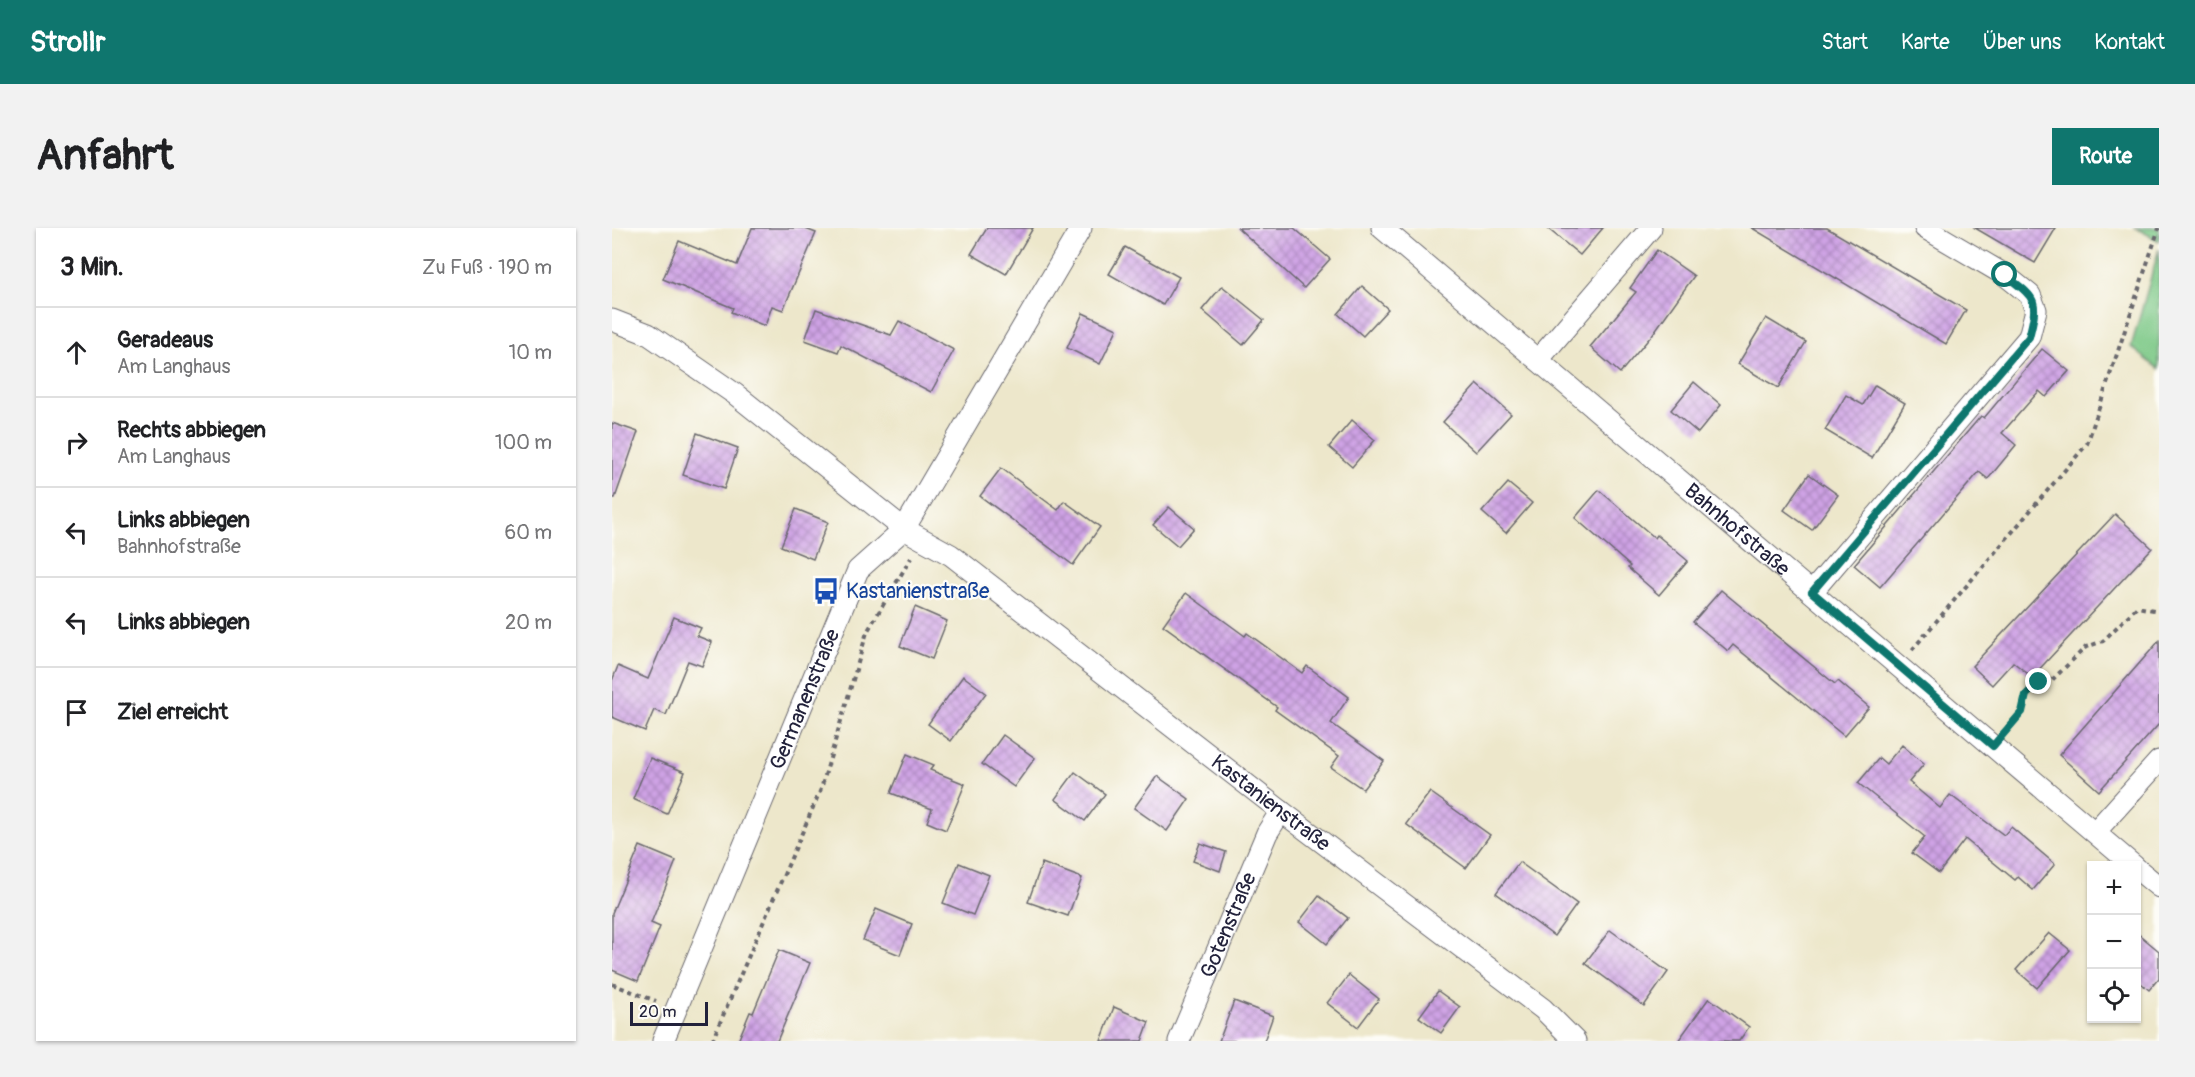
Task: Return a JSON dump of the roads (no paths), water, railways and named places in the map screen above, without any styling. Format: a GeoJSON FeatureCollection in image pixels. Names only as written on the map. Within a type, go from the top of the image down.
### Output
{"type":"FeatureCollection","features":[{"type":"Feature","properties":{"kind":"street","name":"Germanenstraße"},"geometry":{"type":"LineString","coordinates":[[663,1041],[858,570],[913,534],[1081,228]]}},
{"type":"Feature","properties":{"kind":"street","name":"Bahnhofstraße"},"geometry":{"type":"LineString","coordinates":[[1383,228],[2128,861]]}},
{"type":"Feature","properties":{"kind":"street"},"geometry":{"type":"LineString","coordinates":[[1538,360],[1651,228]]}},
{"type":"Feature","properties":{"kind":"street"},"geometry":{"type":"LineString","coordinates":[[1812,592],[2029,337],[2036,310],[2030,295],[2005,275],[1925,228]]}},
{"type":"Feature","properties":{"kind":"street","name":"Kastanienstraße"},"geometry":{"type":"LineString","coordinates":[[612,320],[648,334],[735,394],[913,534],[951,555],[1281,811],[1544,1009],[1568,1038]]}},
{"type":"Feature","properties":{"kind":"street"},"geometry":{"type":"LineString","coordinates":[[2095,832],[2159,761]]}},
{"type":"Feature","properties":{"kind":"street","name":"Gotenstraße"},"geometry":{"type":"LineString","coordinates":[[1179,1041],[1267,833],[1281,811]]}},
{"type":"Feature","properties":{"kind":"street","name":"Bahnhofstraße"},"geometry":{"type":"LineString","coordinates":[[2141,872],[2159,887]]}},
{"type":"Feature","properties":{"kind":"place","name":"Kastanienstraße"},"geometry":{"type":"Point","coordinates":[826,591]}}]}
